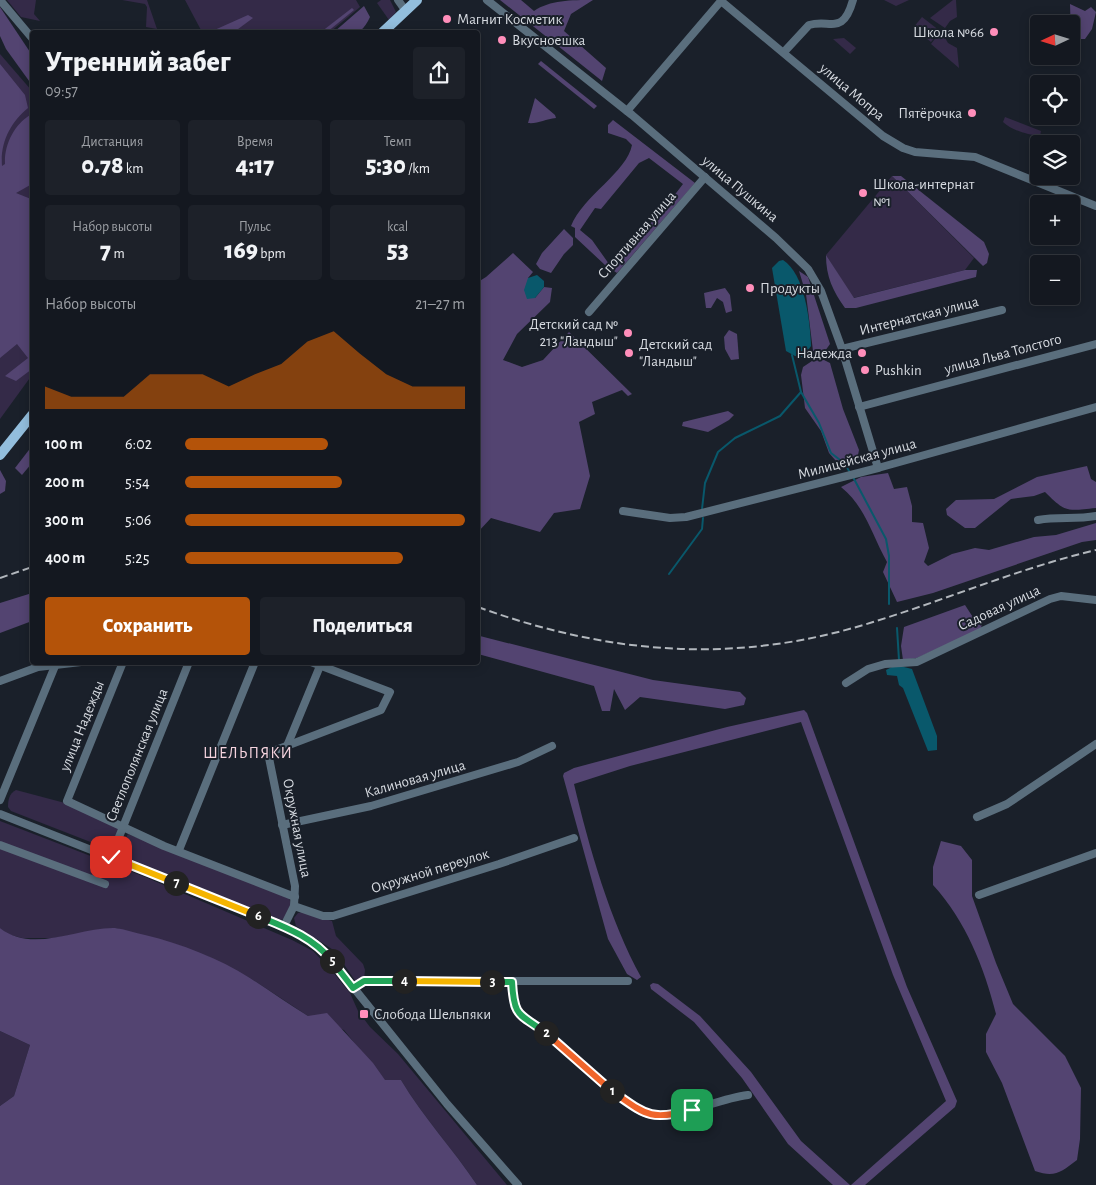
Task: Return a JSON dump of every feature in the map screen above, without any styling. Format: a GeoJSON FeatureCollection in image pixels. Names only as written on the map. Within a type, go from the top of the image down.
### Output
{"type":"FeatureCollection","features":[{"type":"Feature","properties":{"kind":"main road"},"geometry":{"type":"LineString","coordinates":[[385,30],[416,0]]}},
{"type":"Feature","properties":{"kind":"main road"},"geometry":{"type":"LineString","coordinates":[[0,455],[30,418]]}},
{"type":"Feature","properties":{"kind":"street"},"geometry":{"type":"LineString","coordinates":[[0,0],[30,36]]}},
{"type":"Feature","properties":{"kind":"street"},"geometry":{"type":"LineString","coordinates":[[398,0],[405,10]]}},
{"type":"Feature","properties":{"kind":"street","name":"улица Пушкина"},"geometry":{"type":"LineString","coordinates":[[487,0],[627,111],[776,238],[808,269],[821,291],[842,349],[878,468]]}},
{"type":"Feature","properties":{"kind":"street"},"geometry":{"type":"LineString","coordinates":[[784,52],[809,25],[833,25],[840,22],[848,12],[853,0]]}},
{"type":"Feature","properties":{"kind":"street"},"geometry":{"type":"LineString","coordinates":[[627,111],[722,1]]}},
{"type":"Feature","properties":{"kind":"street","name":"улица Мопра"},"geometry":{"type":"LineString","coordinates":[[722,1],[883,136],[903,148],[926,154],[975,157],[1096,206]]}},
{"type":"Feature","properties":{"kind":"street","name":"Спортивная улица"},"geometry":{"type":"LineString","coordinates":[[589,312],[705,177]]}},
{"type":"Feature","properties":{"kind":"street","name":"Интернатская улица"},"geometry":{"type":"LineString","coordinates":[[842,349],[1002,310]]}},
{"type":"Feature","properties":{"kind":"street","name":"улица Льва Толстого"},"geometry":{"type":"LineString","coordinates":[[859,407],[1096,344]]}},
{"type":"Feature","properties":{"kind":"street","name":"Милицейская улица"},"geometry":{"type":"LineString","coordinates":[[622,511],[670,518],[684,517],[878,468],[1096,407]]}},
{"type":"Feature","properties":{"kind":"street"},"geometry":{"type":"LineString","coordinates":[[1038,520],[1055,517],[1081,519],[1096,516]]}},
{"type":"Feature","properties":{"kind":"street","name":"Садовая улица"},"geometry":{"type":"LineString","coordinates":[[846,683],[868,669],[885,664],[917,662],[1050,599],[1061,596],[1096,600]]}},
{"type":"Feature","properties":{"kind":"street"},"geometry":{"type":"LineString","coordinates":[[0,681],[38,667],[62,665]]}},
{"type":"Feature","properties":{"kind":"street","name":"улица Надежды"},"geometry":{"type":"LineString","coordinates":[[121,665],[66,801],[124,827]]}},
{"type":"Feature","properties":{"kind":"street","name":"Светлополянская улица"},"geometry":{"type":"LineString","coordinates":[[111,857],[188,665]]}},
{"type":"Feature","properties":{"kind":"street"},"geometry":{"type":"LineString","coordinates":[[179,850],[254,665]]}},
{"type":"Feature","properties":{"kind":"street"},"geometry":{"type":"LineString","coordinates":[[0,800],[55,666]]}},
{"type":"Feature","properties":{"kind":"street"},"geometry":{"type":"LineString","coordinates":[[287,746],[320,666]]}},
{"type":"Feature","properties":{"kind":"street","name":"Окружная улица"},"geometry":{"type":"LineString","coordinates":[[284,926],[294,906],[295,897],[268,753],[382,710],[390,692],[320,666]]}},
{"type":"Feature","properties":{"kind":"street"},"geometry":{"type":"LineString","coordinates":[[977,817],[1006,804],[1096,744]]}},
{"type":"Feature","properties":{"kind":"street","name":"Калиновая улица"},"geometry":{"type":"LineString","coordinates":[[282,825],[371,806],[518,762],[552,746]]}},
{"type":"Feature","properties":{"kind":"street"},"geometry":{"type":"LineString","coordinates":[[0,814],[284,926],[316,944],[441,1096],[518,1185]]}},
{"type":"Feature","properties":{"kind":"street"},"geometry":{"type":"LineString","coordinates":[[124,827],[295,897]]}},
{"type":"Feature","properties":{"kind":"street","name":"Окружной переулок"},"geometry":{"type":"LineString","coordinates":[[294,906],[316,914],[333,916],[499,864],[574,838]]}},
{"type":"Feature","properties":{"kind":"street"},"geometry":{"type":"LineString","coordinates":[[0,845],[105,884]]}},
{"type":"Feature","properties":{"kind":"street"},"geometry":{"type":"LineString","coordinates":[[979,895],[1096,853]]}},
{"type":"Feature","properties":{"kind":"street"},"geometry":{"type":"LineString","coordinates":[[353,988],[364,981],[628,981]]}},
{"type":"Feature","properties":{"kind":"street"},"geometry":{"type":"LineString","coordinates":[[512,982],[514,1006],[518,1012],[558,1042],[609,1089],[644,1113],[669,1115],[730,1097],[748,1095]]}},
{"type":"Feature","properties":{"kind":"shaded area"},"geometry":{"type":"Polygon","coordinates":[[[7,0],[36,0],[34,14],[40,21],[21,17],[7,0]]]}},
{"type":"Feature","properties":{"kind":"shaded area"},"geometry":{"type":"Polygon","coordinates":[[[122,0],[147,0],[157,29],[146,27],[147,7],[145,4],[122,0]]]}},
{"type":"Feature","properties":{"kind":"shaded area"},"geometry":{"type":"Polygon","coordinates":[[[185,0],[356,0],[360,7],[332,30],[201,30],[185,0]]]}},
{"type":"Feature","properties":{"kind":"shaded area"},"geometry":{"type":"Polygon","coordinates":[[[381,0],[390,0],[396,12],[389,20],[377,3],[381,0]]]}},
{"type":"Feature","properties":{"kind":"shaded area"},"geometry":{"type":"Polygon","coordinates":[[[500,0],[521,0],[534,11],[554,3],[593,0],[571,14],[564,31],[606,68],[602,81],[500,0]]]}},
{"type":"Feature","properties":{"kind":"shaded area"},"geometry":{"type":"Polygon","coordinates":[[[884,0],[909,0],[896,6],[884,0]]]}},
{"type":"Feature","properties":{"kind":"shaded area"},"geometry":{"type":"Polygon","coordinates":[[[953,0],[956,0],[957,17],[950,21],[945,28],[930,18],[953,0]]]}},
{"type":"Feature","properties":{"kind":"shaded area"},"geometry":{"type":"Polygon","coordinates":[[[1070,4],[1085,11],[1091,7],[1096,12],[1092,29],[1085,39],[1080,39],[1080,15],[1070,15],[1070,4]]]}},
{"type":"Feature","properties":{"kind":"shaded area"},"geometry":{"type":"Polygon","coordinates":[[[364,6],[370,17],[361,30],[336,30],[364,6]]]}},
{"type":"Feature","properties":{"kind":"shaded area"},"geometry":{"type":"Polygon","coordinates":[[[0,7],[30,52],[30,82],[6,49],[0,36],[0,7]]]}},
{"type":"Feature","properties":{"kind":"shaded area"},"geometry":{"type":"Polygon","coordinates":[[[352,8],[354,10],[329,30],[324,30],[352,8]]]}},
{"type":"Feature","properties":{"kind":"shaded area"},"geometry":{"type":"Polygon","coordinates":[[[248,15],[253,18],[237,30],[214,30],[248,15]]]}},
{"type":"Feature","properties":{"kind":"shaded area"},"geometry":{"type":"Polygon","coordinates":[[[922,17],[940,31],[931,42],[913,28],[922,17]]]}},
{"type":"Feature","properties":{"kind":"shaded area"},"geometry":{"type":"Polygon","coordinates":[[[941,31],[948,43],[957,48],[959,68],[931,44],[941,31]]]}},
{"type":"Feature","properties":{"kind":"shaded area"},"geometry":{"type":"Polygon","coordinates":[[[844,38],[856,48],[850,54],[833,39],[844,38]]]}},
{"type":"Feature","properties":{"kind":"shaded area"},"geometry":{"type":"Polygon","coordinates":[[[0,54],[30,89],[30,378],[0,419],[0,54]]]}},
{"type":"Feature","properties":{"kind":"shaded area"},"geometry":{"type":"Polygon","coordinates":[[[541,61],[597,106],[594,109],[538,64],[541,61]]]}},
{"type":"Feature","properties":{"kind":"shaded area"},"geometry":{"type":"Polygon","coordinates":[[[0,64],[25,95],[28,108],[16,120],[8,133],[3,149],[2,166],[5,164],[6,150],[11,136],[19,124],[30,115],[30,185],[16,193],[30,199],[30,370],[16,381],[5,376],[28,358],[17,344],[0,358],[0,64]]]}},
{"type":"Feature","properties":{"kind":"shaded area"},"geometry":{"type":"Polygon","coordinates":[[[535,98],[555,115],[556,118],[528,123],[535,98]]]}},
{"type":"Feature","properties":{"kind":"shaded area"},"geometry":{"type":"Polygon","coordinates":[[[1005,117],[1041,131],[1040,135],[1015,130],[1003,122],[1005,117]]]}},
{"type":"Feature","properties":{"kind":"shaded area"},"geometry":{"type":"Polygon","coordinates":[[[613,120],[695,183],[617,273],[605,265],[575,237],[575,228],[571,226],[585,204],[622,165],[632,145],[626,139],[608,133],[608,125],[613,120]],[[649,158],[639,163],[601,209],[595,208],[580,230],[592,240],[609,264],[660,214],[683,184],[649,158]]]}},
{"type":"Feature","properties":{"kind":"shaded area"},"geometry":{"type":"Polygon","coordinates":[[[892,176],[974,258],[965,270],[853,298],[826,255],[892,176]]]}},
{"type":"Feature","properties":{"kind":"shaded area"},"geometry":{"type":"Polygon","coordinates":[[[892,176],[901,176],[984,242],[989,254],[987,263],[983,266],[892,176]]]}},
{"type":"Feature","properties":{"kind":"shaded area"},"geometry":{"type":"Polygon","coordinates":[[[564,229],[573,238],[573,245],[564,254],[551,273],[540,269],[536,264],[542,253],[564,229]]]}},
{"type":"Feature","properties":{"kind":"shaded area"},"geometry":{"type":"Polygon","coordinates":[[[513,253],[533,272],[528,278],[535,298],[544,287],[552,288],[550,302],[517,334],[503,360],[522,367],[543,360],[569,332],[632,394],[628,396],[622,390],[592,402],[595,414],[579,422],[590,476],[580,509],[554,513],[540,532],[491,518],[480,530],[480,281],[513,253]]]}},
{"type":"Feature","properties":{"kind":"shaded area"},"geometry":{"type":"Polygon","coordinates":[[[826,255],[854,298],[965,270],[977,270],[976,277],[856,308],[845,308],[831,283],[827,270],[826,255]]]}},
{"type":"Feature","properties":{"kind":"shaded area"},"geometry":{"type":"Polygon","coordinates":[[[799,271],[808,277],[830,344],[825,351],[813,351],[806,294],[799,271]]]}},
{"type":"Feature","properties":{"kind":"shaded area"},"geometry":{"type":"Polygon","coordinates":[[[725,288],[730,295],[732,311],[726,313],[723,302],[717,298],[711,308],[706,308],[704,293],[725,288]]]}},
{"type":"Feature","properties":{"kind":"shaded area"},"geometry":{"type":"Polygon","coordinates":[[[729,330],[737,334],[739,359],[731,360],[725,349],[724,337],[729,330]]]}},
{"type":"Feature","properties":{"kind":"shaded area"},"geometry":{"type":"Polygon","coordinates":[[[824,360],[830,363],[843,409],[859,450],[856,465],[843,469],[829,453],[821,431],[805,408],[801,375],[803,367],[812,361],[824,360]]]}},
{"type":"Feature","properties":{"kind":"shaded area"},"geometry":{"type":"Polygon","coordinates":[[[728,411],[734,415],[708,432],[682,426],[683,422],[728,411]]]}},
{"type":"Feature","properties":{"kind":"shaded area"},"geometry":{"type":"Polygon","coordinates":[[[30,449],[30,465],[22,475],[15,468],[30,449]]]}},
{"type":"Feature","properties":{"kind":"shaded area"},"geometry":{"type":"Polygon","coordinates":[[[1087,466],[1091,479],[1096,482],[1096,508],[1068,509],[1058,504],[1045,492],[1034,496],[1011,499],[975,528],[965,528],[947,515],[946,509],[956,500],[994,499],[1037,477],[1087,466]]]}},
{"type":"Feature","properties":{"kind":"shaded area"},"geometry":{"type":"Polygon","coordinates":[[[0,470],[6,481],[5,491],[0,494],[0,470]]]}},
{"type":"Feature","properties":{"kind":"shaded area"},"geometry":{"type":"Polygon","coordinates":[[[888,473],[894,489],[907,487],[912,506],[912,522],[923,523],[929,548],[924,562],[928,566],[952,554],[975,548],[989,550],[1034,537],[1056,535],[1096,523],[1096,540],[1082,542],[933,593],[897,602],[883,572],[887,562],[862,512],[841,487],[861,477],[888,473]]]}},
{"type":"Feature","properties":{"kind":"shaded area"},"geometry":{"type":"Polygon","coordinates":[[[30,594],[30,622],[0,633],[0,603],[30,594]]]}},
{"type":"Feature","properties":{"kind":"shaded area"},"geometry":{"type":"Polygon","coordinates":[[[965,605],[976,622],[982,622],[981,629],[917,658],[903,660],[901,646],[904,627],[965,605]]]}},
{"type":"Feature","properties":{"kind":"shaded area"},"geometry":{"type":"Polygon","coordinates":[[[480,636],[653,680],[740,692],[746,698],[744,705],[725,709],[640,697],[625,710],[614,689],[610,711],[602,711],[594,686],[480,655],[480,636]]]}},
{"type":"Feature","properties":{"kind":"shaded area"},"geometry":{"type":"Polygon","coordinates":[[[804,710],[807,713],[907,987],[957,1101],[955,1107],[865,1185],[851,1185],[946,1101],[893,975],[801,722],[630,766],[574,784],[586,833],[610,908],[641,977],[637,980],[627,974],[608,939],[563,776],[564,773],[574,768],[727,727],[804,710]]]}},
{"type":"Feature","properties":{"kind":"shaded area"},"geometry":{"type":"Polygon","coordinates":[[[16,790],[65,803],[119,827],[111,850],[11,811],[8,807],[10,795],[16,790]]]}},
{"type":"Feature","properties":{"kind":"shaded area"},"geometry":{"type":"Polygon","coordinates":[[[0,821],[145,877],[292,940],[313,951],[350,993],[358,1011],[370,1027],[398,1054],[507,1185],[477,1185],[401,1080],[385,1081],[344,1030],[308,1016],[250,978],[207,956],[116,928],[54,938],[22,938],[7,934],[0,928],[0,821]]]}},
{"type":"Feature","properties":{"kind":"shaded area"},"geometry":{"type":"Polygon","coordinates":[[[128,834],[289,898],[291,904],[285,918],[281,920],[125,857],[123,845],[128,834]]]}},
{"type":"Feature","properties":{"kind":"shaded area"},"geometry":{"type":"Polygon","coordinates":[[[941,841],[961,846],[972,860],[972,896],[1013,1004],[1065,1056],[1081,1088],[1080,1139],[1077,1160],[1058,1173],[1048,1174],[1035,1171],[1002,1083],[986,1052],[986,1034],[996,1014],[986,979],[972,945],[955,914],[933,885],[933,867],[941,841]]]}},
{"type":"Feature","properties":{"kind":"shaded area"},"geometry":{"type":"Polygon","coordinates":[[[303,912],[332,921],[336,936],[363,964],[365,970],[364,979],[356,982],[335,951],[296,926],[294,918],[298,913],[303,912]]]}},
{"type":"Feature","properties":{"kind":"shaded area"},"geometry":{"type":"Polygon","coordinates":[[[0,928],[26,939],[56,937],[101,929],[122,929],[186,947],[225,964],[308,1016],[327,1013],[373,1063],[385,1080],[401,1080],[477,1185],[0,1185],[0,1106],[14,1096],[30,1045],[0,1031],[0,928]]]}},
{"type":"Feature","properties":{"kind":"shaded area"},"geometry":{"type":"Polygon","coordinates":[[[653,983],[658,984],[700,1016],[751,1072],[801,1141],[850,1185],[833,1185],[788,1144],[742,1078],[694,1022],[651,989],[650,985],[653,983]]]}},
{"type":"Feature","properties":{"kind":"shaded area"},"geometry":{"type":"Polygon","coordinates":[[[0,1031],[30,1045],[14,1096],[0,1106],[0,1031]]]}},
{"type":"Feature","properties":{"kind":"water"},"geometry":{"type":"Polygon","coordinates":[[[783,260],[797,276],[808,311],[811,346],[803,357],[795,356],[786,351],[772,268],[779,261],[783,260]]]}},
{"type":"Feature","properties":{"kind":"water"},"geometry":{"type":"Polygon","coordinates":[[[537,275],[544,281],[544,287],[535,298],[527,299],[524,290],[528,278],[537,275]]]}},
{"type":"Feature","properties":{"kind":"water"},"geometry":{"type":"Polygon","coordinates":[[[896,665],[912,669],[937,736],[937,750],[928,751],[903,688],[899,685],[897,676],[887,675],[886,670],[896,665]]]}},
{"type":"Feature","properties":{"kind":"waterway"},"geometry":{"type":"LineString","coordinates":[[792,355],[801,392],[819,423],[831,453],[844,463],[851,474]]}},
{"type":"Feature","properties":{"kind":"waterway"},"geometry":{"type":"LineString","coordinates":[[702,509],[705,483],[718,452],[735,438],[780,416],[801,392]]}},
{"type":"Feature","properties":{"kind":"waterway"},"geometry":{"type":"LineString","coordinates":[[853,477],[886,539],[889,556],[889,604]]}},
{"type":"Feature","properties":{"kind":"waterway"},"geometry":{"type":"LineString","coordinates":[[669,574],[702,529],[703,518]]}},
{"type":"Feature","properties":{"kind":"waterway"},"geometry":{"type":"LineString","coordinates":[[897,628],[899,660]]}},
{"type":"Feature","properties":{"kind":"railway"},"geometry":{"type":"LineString","coordinates":[[480,608],[576,636],[625,644],[674,649],[723,649],[773,645],[823,636],[873,622],[1012,575],[1096,550]]}},
{"type":"Feature","properties":{"kind":"railway"},"geometry":{"type":"LineString","coordinates":[[0,578],[30,568]]}},
{"type":"Feature","properties":{"kind":"place","name":"Магнит Косметик"},"geometry":{"type":"Point","coordinates":[447,19]}},
{"type":"Feature","properties":{"kind":"place","name":"Школа №66"},"geometry":{"type":"Point","coordinates":[994,32]}},
{"type":"Feature","properties":{"kind":"place","name":"Вкусноешка"},"geometry":{"type":"Point","coordinates":[502,40]}},
{"type":"Feature","properties":{"kind":"place","name":"Пятёрочка"},"geometry":{"type":"Point","coordinates":[972,113]}},
{"type":"Feature","properties":{"kind":"place","name":"Школа-интернат №1"},"geometry":{"type":"Point","coordinates":[863,193]}},
{"type":"Feature","properties":{"kind":"place","name":"Продукты"},"geometry":{"type":"Point","coordinates":[750,288]}},
{"type":"Feature","properties":{"kind":"place","name":"Детский сад № 213 \"Ландыш\""},"geometry":{"type":"Point","coordinates":[628,333]}},
{"type":"Feature","properties":{"kind":"place","name":"Детский сад \"Ландыш\""},"geometry":{"type":"Point","coordinates":[629,353]}},
{"type":"Feature","properties":{"kind":"place","name":"Надежда"},"geometry":{"type":"Point","coordinates":[862,353]}},
{"type":"Feature","properties":{"kind":"place","name":"Pushkin"},"geometry":{"type":"Point","coordinates":[865,370]}},
{"type":"Feature","properties":{"kind":"place","name":"Слобода Шельпяки"},"geometry":{"type":"Point","coordinates":[364,1014]}},
{"type":"Feature","properties":{"kind":"district","name":"ШЕЛЬПЯКИ"},"geometry":{"type":"Point","coordinates":[248,753]}},
{"type":"Feature","properties":{"kind":"route"},"geometry":{"type":"LineString","coordinates":[[111,857],[298,933],[316,944],[329,957],[353,988],[364,981],[512,982],[514,1006],[518,1012],[558,1042],[609,1089],[644,1113],[650,1115],[669,1115],[692,1110]]}}]}
